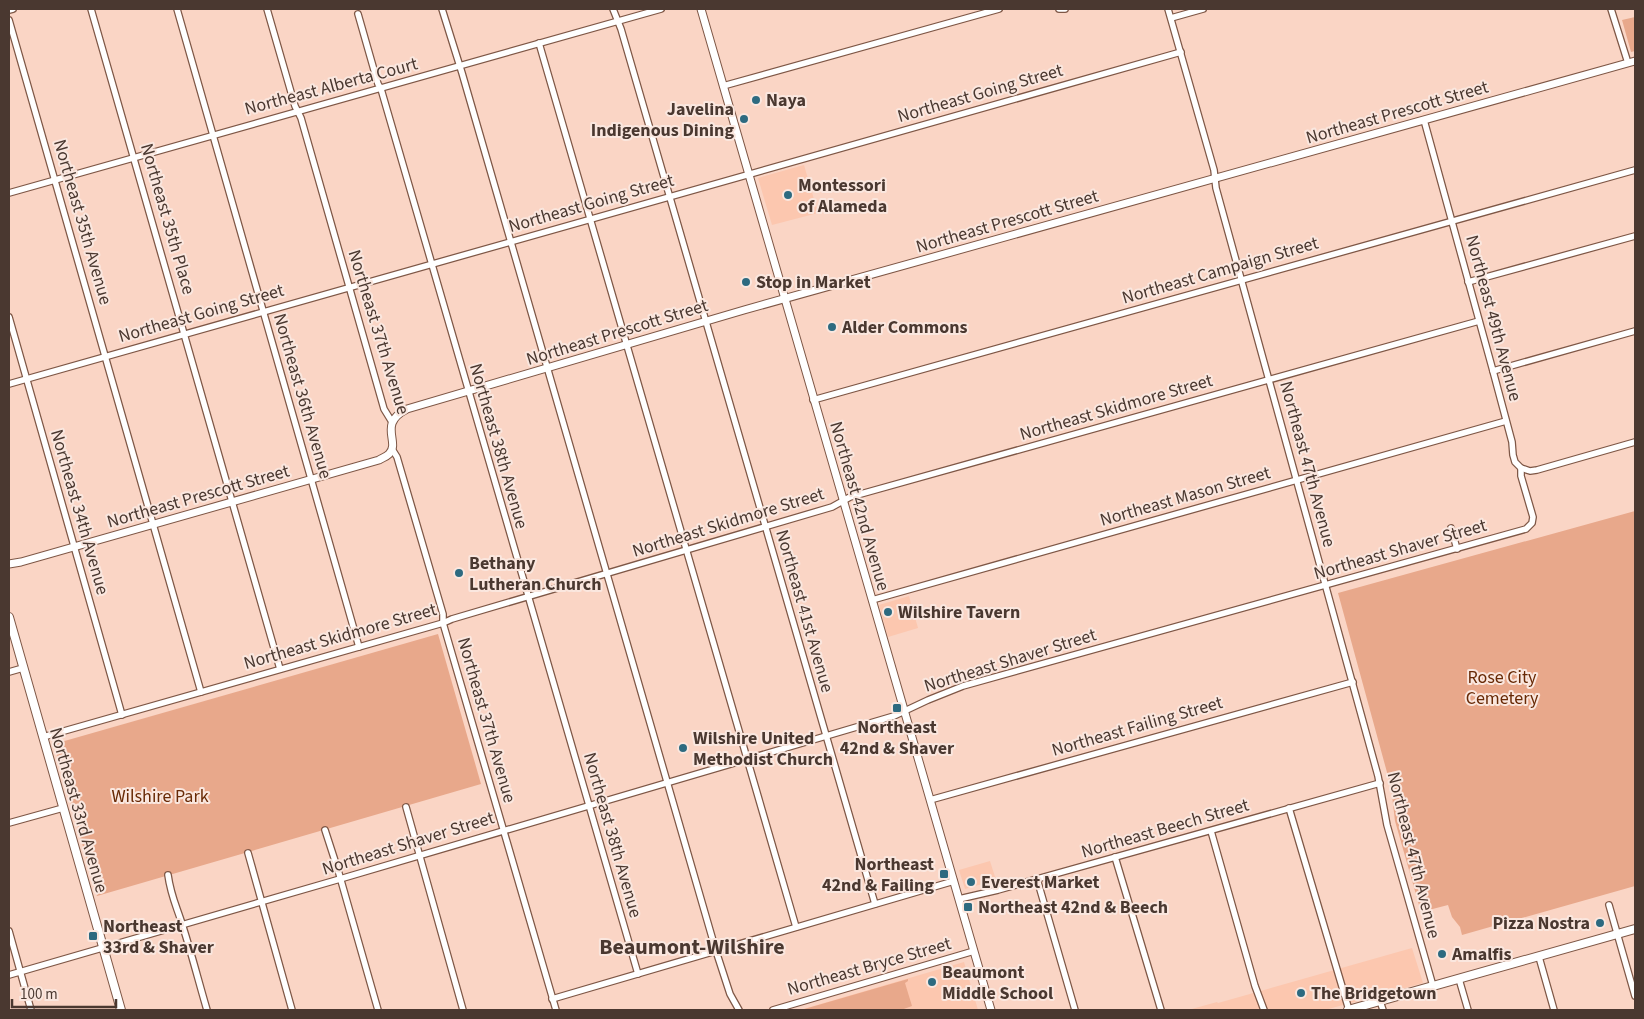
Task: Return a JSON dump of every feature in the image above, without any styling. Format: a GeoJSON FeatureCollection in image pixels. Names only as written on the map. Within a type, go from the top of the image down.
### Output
{"type":"FeatureCollection","features":[{"type":"Feature","properties":{"kind":"main road","name":"Northeast 33rd Avenue"},"geometry":{"type":"LineString","coordinates":[[9,617],[121,1010]]}},
{"type":"Feature","properties":{"kind":"main road"},"geometry":{"type":"LineString","coordinates":[[1348,1010],[1635,929]]}},
{"type":"Feature","properties":{"kind":"street","name":"Northeast 35th Place"},"geometry":{"type":"LineString","coordinates":[[91,9],[280,670]]}},
{"type":"Feature","properties":{"kind":"street","name":"Northeast 36th Avenue"},"geometry":{"type":"LineString","coordinates":[[177,9],[360,647]]}},
{"type":"Feature","properties":{"kind":"street","name":"Northeast 37th Avenue"},"geometry":{"type":"LineString","coordinates":[[267,9],[384,409],[392,422],[392,449],[397,457],[424,549],[443,614],[442,623],[556,1010]]}},
{"type":"Feature","properties":{"kind":"street"},"geometry":{"type":"LineString","coordinates":[[442,9],[716,951],[730,994],[739,1010]]}},
{"type":"Feature","properties":{"kind":"street","name":"Northeast 41st Avenue"},"geometry":{"type":"LineString","coordinates":[[613,9],[874,904]]}},
{"type":"Feature","properties":{"kind":"street","name":"Northeast Alberta Court"},"geometry":{"type":"LineString","coordinates":[[9,193],[662,9]]}},
{"type":"Feature","properties":{"kind":"street","name":"Northeast 42nd Avenue"},"geometry":{"type":"LineString","coordinates":[[701,9],[991,1010]]}},
{"type":"Feature","properties":{"kind":"street"},"geometry":{"type":"LineString","coordinates":[[723,86],[999,9]]}},
{"type":"Feature","properties":{"kind":"street"},"geometry":{"type":"LineString","coordinates":[[1060,9],[1065,9]]}},
{"type":"Feature","properties":{"kind":"street","name":"Northeast 47th Avenue"},"geometry":{"type":"LineString","coordinates":[[1168,9],[1380,783],[1387,825],[1434,986]]}},
{"type":"Feature","properties":{"kind":"street"},"geometry":{"type":"LineString","coordinates":[[1171,18],[1203,9]]}},
{"type":"Feature","properties":{"kind":"street"},"geometry":{"type":"LineString","coordinates":[[1611,9],[1632,62]]}},
{"type":"Feature","properties":{"kind":"street","name":"Northeast 38th Avenue"},"geometry":{"type":"LineString","coordinates":[[358,14],[638,974]]}},
{"type":"Feature","properties":{"kind":"street","name":"Northeast 35th Avenue"},"geometry":{"type":"LineString","coordinates":[[9,20],[201,692]]}},
{"type":"Feature","properties":{"kind":"street"},"geometry":{"type":"LineString","coordinates":[[539,43],[796,928]]}},
{"type":"Feature","properties":{"kind":"street","name":"Northeast Going Street"},"geometry":{"type":"LineString","coordinates":[[9,384],[1181,52]]}},
{"type":"Feature","properties":{"kind":"street","name":"Northeast Prescott Street"},"geometry":{"type":"LineString","coordinates":[[392,422],[396,415],[406,409],[704,322],[1632,62]]}},
{"type":"Feature","properties":{"kind":"street","name":"Northeast 49th Avenue"},"geometry":{"type":"LineString","coordinates":[[1424,120],[1512,442],[1513,455],[1515,462],[1521,468],[1521,476],[1533,517],[1532,523]]}},
{"type":"Feature","properties":{"kind":"street","name":"Northeast Campaign Street"},"geometry":{"type":"LineString","coordinates":[[813,400],[1635,170]]}},
{"type":"Feature","properties":{"kind":"street"},"geometry":{"type":"LineString","coordinates":[[1468,282],[1635,236]]}},
{"type":"Feature","properties":{"kind":"street","name":"Northeast 34th Avenue"},"geometry":{"type":"LineString","coordinates":[[9,317],[122,715]]}},
{"type":"Feature","properties":{"kind":"street","name":"Northeast Skidmore Street"},"geometry":{"type":"LineString","coordinates":[[43,737],[360,647],[607,574],[832,507],[857,495],[1479,321]]}},
{"type":"Feature","properties":{"kind":"street"},"geometry":{"type":"LineString","coordinates":[[1493,371],[1635,331]]}},
{"type":"Feature","properties":{"kind":"street","name":"Northeast Mason Street"},"geometry":{"type":"LineString","coordinates":[[872,600],[1506,421]]}},
{"type":"Feature","properties":{"kind":"street"},"geometry":{"type":"LineString","coordinates":[[1521,468],[1530,471],[1537,470],[1635,442]]}},
{"type":"Feature","properties":{"kind":"street","name":"Northeast Prescott Street"},"geometry":{"type":"LineString","coordinates":[[9,564],[312,480],[378,460],[390,454],[392,449]]}},
{"type":"Feature","properties":{"kind":"street","name":"Northeast Shaver Street"},"geometry":{"type":"LineString","coordinates":[[9,975],[894,716],[904,710],[963,686],[1457,549],[1526,529],[1532,523]]}},
{"type":"Feature","properties":{"kind":"street"},"geometry":{"type":"LineString","coordinates":[[1451,528],[1457,549]]}},
{"type":"Feature","properties":{"kind":"street"},"geometry":{"type":"LineString","coordinates":[[9,672],[23,668]]}},
{"type":"Feature","properties":{"kind":"street","name":"Northeast Failing Street"},"geometry":{"type":"LineString","coordinates":[[930,800],[1352,682]]}},
{"type":"Feature","properties":{"kind":"street","name":"Northeast Beech Street"},"geometry":{"type":"LineString","coordinates":[[959,900],[1380,783]]}},
{"type":"Feature","properties":{"kind":"street"},"geometry":{"type":"LineString","coordinates":[[9,823],[63,808]]}},
{"type":"Feature","properties":{"kind":"street"},"geometry":{"type":"LineString","coordinates":[[406,808],[463,1010]]}},
{"type":"Feature","properties":{"kind":"street"},"geometry":{"type":"LineString","coordinates":[[1289,808],[1348,1010]]}},
{"type":"Feature","properties":{"kind":"street"},"geometry":{"type":"LineString","coordinates":[[325,830],[378,1010]]}},
{"type":"Feature","properties":{"kind":"street"},"geometry":{"type":"LineString","coordinates":[[1211,830],[1255,986],[1264,1010]]}},
{"type":"Feature","properties":{"kind":"street"},"geometry":{"type":"LineString","coordinates":[[248,853],[292,1010]]}},
{"type":"Feature","properties":{"kind":"street"},"geometry":{"type":"LineString","coordinates":[[1115,857],[1161,1010]]}},
{"type":"Feature","properties":{"kind":"street"},"geometry":{"type":"LineString","coordinates":[[168,875],[170,891],[182,925],[206,1010]]}},
{"type":"Feature","properties":{"kind":"street"},"geometry":{"type":"LineString","coordinates":[[1037,879],[1075,1010]]}},
{"type":"Feature","properties":{"kind":"street"},"geometry":{"type":"LineString","coordinates":[[552,999],[954,881]]}},
{"type":"Feature","properties":{"kind":"street"},"geometry":{"type":"LineString","coordinates":[[1609,905],[1635,996]]}},
{"type":"Feature","properties":{"kind":"street"},"geometry":{"type":"LineString","coordinates":[[9,931],[31,1010]]}},
{"type":"Feature","properties":{"kind":"street","name":"Northeast Bryce Street"},"geometry":{"type":"LineString","coordinates":[[773,1010],[974,951]]}},
{"type":"Feature","properties":{"kind":"street"},"geometry":{"type":"LineString","coordinates":[[1538,957],[1554,1010]]}},
{"type":"Feature","properties":{"kind":"street"},"geometry":{"type":"LineString","coordinates":[[1459,979],[1468,1010]]}},
{"type":"Feature","properties":{"kind":"street"},"geometry":{"type":"LineString","coordinates":[[1380,1001],[1383,1010]]}},
{"type":"Feature","properties":{"kind":"shaded area","name":"Montessori of Alameda"},"geometry":{"type":"Polygon","coordinates":[[[804,165],[818,213],[772,225],[758,178],[804,165]]]}},
{"type":"Feature","properties":{"kind":"shaded area"},"geometry":{"type":"Polygon","coordinates":[[[909,596],[918,628],[888,637],[879,605],[909,596]]]}},
{"type":"Feature","properties":{"kind":"shaded area"},"geometry":{"type":"Polygon","coordinates":[[[990,861],[996,880],[965,889],[959,870],[990,861]]]}},
{"type":"Feature","properties":{"kind":"shaded area"},"geometry":{"type":"Polygon","coordinates":[[[1412,948],[1423,983],[1325,1010],[1188,1010],[1218,1003],[1412,948]]]}},
{"type":"Feature","properties":{"kind":"shaded area","name":"Beaumont Middle School"},"geometry":{"type":"Polygon","coordinates":[[[964,962],[978,1010],[800,1010],[964,962]]]}},
{"type":"Feature","properties":{"kind":"green space"},"geometry":{"type":"Polygon","coordinates":[[[1635,17],[1635,51],[1631,52],[1622,20],[1635,17]]]}},
{"type":"Feature","properties":{"kind":"green space","name":"Rose City Cemetery"},"geometry":{"type":"Polygon","coordinates":[[[1635,511],[1635,886],[1462,935],[1460,927],[1452,917],[1448,905],[1421,912],[1395,821],[1391,787],[1338,593],[1635,511]]]}},
{"type":"Feature","properties":{"kind":"green space","name":"Wilshire Park"},"geometry":{"type":"Polygon","coordinates":[[[438,634],[481,784],[97,896],[54,744],[438,634]]]}},
{"type":"Feature","properties":{"kind":"green space"},"geometry":{"type":"Polygon","coordinates":[[[908,979],[905,983],[912,1006],[901,1010],[801,1010],[908,979]]]}},
{"type":"Feature","properties":{"kind":"place","name":"Naya"},"geometry":{"type":"Point","coordinates":[756,100]}},
{"type":"Feature","properties":{"kind":"place","name":"Javelina Indigenous Dining"},"geometry":{"type":"Point","coordinates":[744,119]}},
{"type":"Feature","properties":{"kind":"place","name":"Montessori of Alameda"},"geometry":{"type":"Point","coordinates":[788,195]}},
{"type":"Feature","properties":{"kind":"place","name":"Stop in Market"},"geometry":{"type":"Point","coordinates":[746,282]}},
{"type":"Feature","properties":{"kind":"place","name":"Alder Commons"},"geometry":{"type":"Point","coordinates":[832,327]}},
{"type":"Feature","properties":{"kind":"place","name":"Bethany Lutheran Church"},"geometry":{"type":"Point","coordinates":[459,573]}},
{"type":"Feature","properties":{"kind":"place","name":"Wilshire Tavern"},"geometry":{"type":"Point","coordinates":[888,612]}},
{"type":"Feature","properties":{"kind":"place","name":"Northeast 42nd & Shaver"},"geometry":{"type":"Point","coordinates":[897,708]}},
{"type":"Feature","properties":{"kind":"place","name":"Wilshire United Methodist Church"},"geometry":{"type":"Point","coordinates":[683,748]}},
{"type":"Feature","properties":{"kind":"place","name":"Northeast 42nd & Failing"},"geometry":{"type":"Point","coordinates":[944,874]}},
{"type":"Feature","properties":{"kind":"place","name":"Everest Market"},"geometry":{"type":"Point","coordinates":[971,882]}},
{"type":"Feature","properties":{"kind":"place","name":"Northeast 42nd & Beech"},"geometry":{"type":"Point","coordinates":[968,907]}},
{"type":"Feature","properties":{"kind":"place","name":"Pizza Nostra"},"geometry":{"type":"Point","coordinates":[1600,923]}},
{"type":"Feature","properties":{"kind":"place","name":"Northeast 33rd & Shaver"},"geometry":{"type":"Point","coordinates":[93,936]}},
{"type":"Feature","properties":{"kind":"place","name":"Amalfis"},"geometry":{"type":"Point","coordinates":[1442,954]}},
{"type":"Feature","properties":{"kind":"place","name":"Beaumont Middle School"},"geometry":{"type":"Point","coordinates":[932,982]}},
{"type":"Feature","properties":{"kind":"place","name":"The Bridgetown"},"geometry":{"type":"Point","coordinates":[1301,993]}},
{"type":"Feature","properties":{"kind":"district","name":"Beaumont-Wilshire"},"geometry":{"type":"Point","coordinates":[692,946]}}]}
